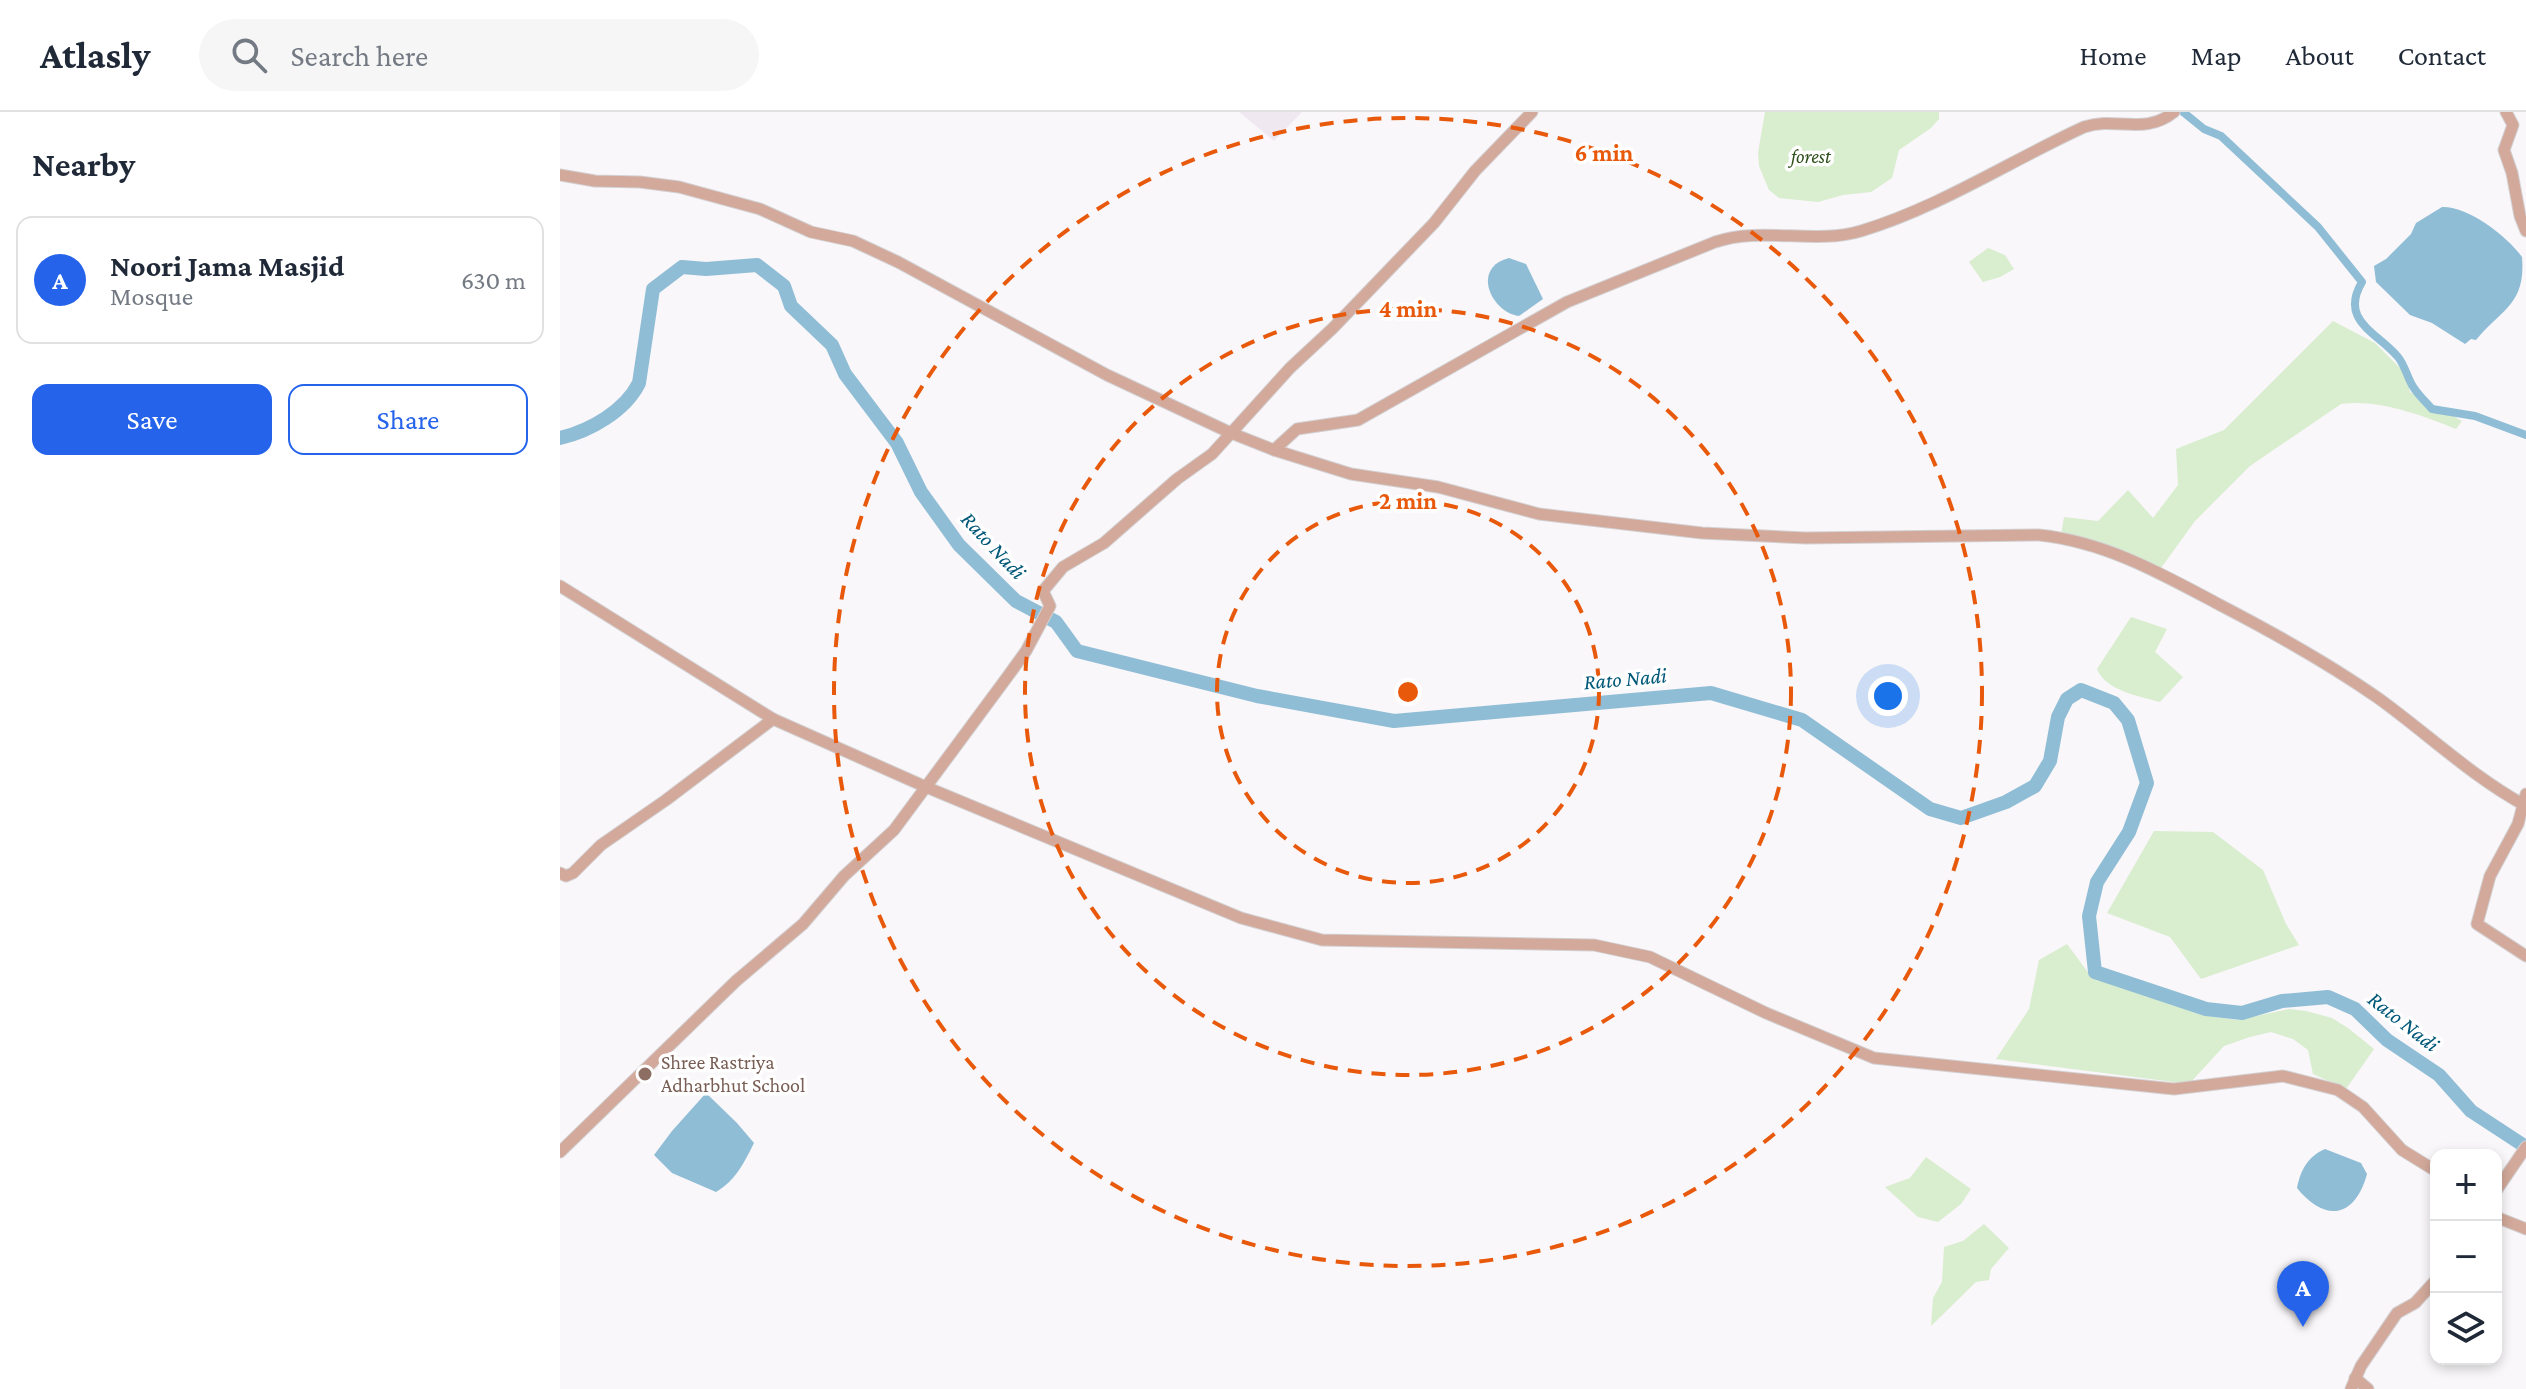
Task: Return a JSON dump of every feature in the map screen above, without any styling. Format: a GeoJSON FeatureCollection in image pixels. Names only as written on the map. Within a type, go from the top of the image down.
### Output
{"type":"FeatureCollection","features":[{"type":"Feature","properties":{"kind":"street"},"geometry":{"type":"LineString","coordinates":[[560,1152],[736,981],[803,924],[844,876],[894,830],[1005,680],[1050,606],[1043,591],[1063,567],[1114,535],[1177,479],[1212,454],[1290,368],[1424,233],[1475,171],[1532,112]]}},
{"type":"Feature","properties":{"kind":"street"},"geometry":{"type":"LineString","coordinates":[[1274,450],[1297,429],[1358,420],[1567,302],[1715,242],[1736,237],[1826,236],[1861,231],[1981,181],[2084,127],[2101,123],[2155,124],[2174,112]]}},
{"type":"Feature","properties":{"kind":"street"},"geometry":{"type":"LineString","coordinates":[[2506,112],[2513,125],[2504,150],[2526,231]]}},
{"type":"Feature","properties":{"kind":"street"},"geometry":{"type":"LineString","coordinates":[[560,175],[595,181],[679,187],[748,205],[811,232],[853,241],[898,262],[1107,375],[1231,433],[1351,474],[1438,487],[1554,516],[1754,537],[2039,535],[2090,544],[2151,568],[2314,657],[2377,698],[2469,771],[2525,801],[2518,824],[2490,876],[2477,924],[2526,956]]}},
{"type":"Feature","properties":{"kind":"street"},"geometry":{"type":"LineString","coordinates":[[560,586],[773,719],[926,787],[1241,918],[1322,940],[1594,945],[1650,957],[1766,1013],[1874,1058],[2174,1089],[2283,1076],[2338,1090],[2363,1107],[2402,1150],[2430,1167]]}},
{"type":"Feature","properties":{"kind":"street"},"geometry":{"type":"LineString","coordinates":[[560,873],[566,876],[573,873],[601,845],[773,719]]}},
{"type":"Feature","properties":{"kind":"street"},"geometry":{"type":"LineString","coordinates":[[2502,1182],[2526,1147]]}},
{"type":"Feature","properties":{"kind":"street"},"geometry":{"type":"LineString","coordinates":[[2502,1219],[2526,1229]]}},
{"type":"Feature","properties":{"kind":"street"},"geometry":{"type":"LineString","coordinates":[[2353,1384],[2397,1313],[2415,1303],[2430,1287]]}},
{"type":"Feature","properties":{"kind":"street"},"geometry":{"type":"LineString","coordinates":[[2353,1384],[2365,1384],[2368,1389]]}},
{"type":"Feature","properties":{"kind":"shaded area"},"geometry":{"type":"Polygon","coordinates":[[[1239,112],[1302,112],[1274,141],[1239,112]]]}},
{"type":"Feature","properties":{"kind":"green space","name":"forest"},"geometry":{"type":"Polygon","coordinates":[[[1765,112],[1939,112],[1939,119],[1899,150],[1892,178],[1871,192],[1818,202],[1779,198],[1769,190],[1759,166],[1758,153],[1765,112]]]}},
{"type":"Feature","properties":{"kind":"green space"},"geometry":{"type":"Polygon","coordinates":[[[1988,248],[2005,255],[2014,269],[1983,282],[1969,262],[1988,248]]]}},
{"type":"Feature","properties":{"kind":"green space"},"geometry":{"type":"Polygon","coordinates":[[[2333,321],[2375,343],[2406,374],[2410,392],[2462,421],[2456,429],[2384,406],[2341,404],[2250,466],[2195,521],[2161,568],[2061,535],[2064,517],[2098,521],[2128,490],[2153,518],[2178,485],[2176,449],[2224,430],[2333,321]]]}},
{"type":"Feature","properties":{"kind":"green space"},"geometry":{"type":"Polygon","coordinates":[[[2131,617],[2167,629],[2155,652],[2183,677],[2160,702],[2115,688],[2097,669],[2131,617]]]}},
{"type":"Feature","properties":{"kind":"green space"},"geometry":{"type":"Polygon","coordinates":[[[2154,831],[2213,832],[2263,870],[2286,924],[2299,945],[2201,979],[2170,937],[2107,913],[2154,831]]]}},
{"type":"Feature","properties":{"kind":"green space"},"geometry":{"type":"Polygon","coordinates":[[[2067,944],[2090,975],[2202,1015],[2238,1020],[2289,1009],[2306,1011],[2332,1018],[2374,1049],[2346,1089],[2313,1074],[2308,1050],[2293,1039],[2271,1032],[2224,1046],[2189,1084],[1996,1059],[2029,1009],[2039,960],[2067,944]]]}},
{"type":"Feature","properties":{"kind":"green space"},"geometry":{"type":"Polygon","coordinates":[[[1926,1157],[1971,1189],[1961,1204],[1938,1222],[1918,1217],[1885,1187],[1910,1178],[1926,1157]]]}},
{"type":"Feature","properties":{"kind":"green space"},"geometry":{"type":"Polygon","coordinates":[[[1984,1224],[2009,1248],[1991,1269],[1989,1280],[1976,1282],[1931,1326],[1933,1298],[1942,1282],[1944,1247],[1963,1241],[1984,1224]]]}},
{"type":"Feature","properties":{"kind":"water"},"geometry":{"type":"Polygon","coordinates":[[[2442,207],[2475,217],[2507,240],[2522,257],[2520,286],[2516,296],[2476,340],[2471,339],[2465,344],[2432,323],[2410,315],[2376,282],[2374,266],[2386,259],[2411,234],[2416,223],[2442,207]]]}},
{"type":"Feature","properties":{"kind":"water"},"geometry":{"type":"Polygon","coordinates":[[[1509,258],[1526,264],[1543,299],[1519,316],[1501,307],[1489,290],[1490,271],[1497,263],[1509,258]]]}},
{"type":"Feature","properties":{"kind":"water"},"geometry":{"type":"Polygon","coordinates":[[[706,1093],[754,1143],[734,1177],[716,1192],[672,1173],[654,1155],[706,1093]]]}},
{"type":"Feature","properties":{"kind":"water"},"geometry":{"type":"Polygon","coordinates":[[[2325,1149],[2361,1163],[2367,1174],[2355,1200],[2338,1211],[2318,1207],[2297,1188],[2306,1165],[2325,1149]]]}},
{"type":"Feature","properties":{"kind":"waterway"},"geometry":{"type":"LineString","coordinates":[[2183,112],[2204,129],[2221,136],[2318,227],[2362,282],[2356,295],[2358,316],[2398,357],[2414,388],[2432,409],[2475,416],[2526,435]]}},
{"type":"Feature","properties":{"kind":"waterway","name":"Rato Nadi"},"geometry":{"type":"LineString","coordinates":[[560,438],[606,418],[633,393],[639,383],[653,289],[682,267],[706,269],[757,265],[784,286],[791,306],[832,345],[845,374],[897,443],[921,492],[959,545],[1016,601],[1056,622],[1077,651],[1257,696],[1394,721],[1711,693],[1802,720],[1930,809],[1961,818],[2006,802],[2035,786],[2050,761],[2058,717],[2067,699],[2081,690],[2114,703],[2128,720],[2147,783],[2129,832],[2097,882],[2089,916],[2095,972],[2206,1009],[2242,1013],[2282,1001],[2328,997],[2355,1009],[2387,1040],[2439,1075],[2471,1111],[2526,1147]]}},
{"type":"Feature","properties":{"kind":"place","name":"Shree Rastriya Adharbhut School"},"geometry":{"type":"Point","coordinates":[645,1074]}},
{"type":"Feature","properties":{"kind":"place","name":"Noori Jama Masjid"},"geometry":{"type":"Point","coordinates":[2303,1327]}}]}
